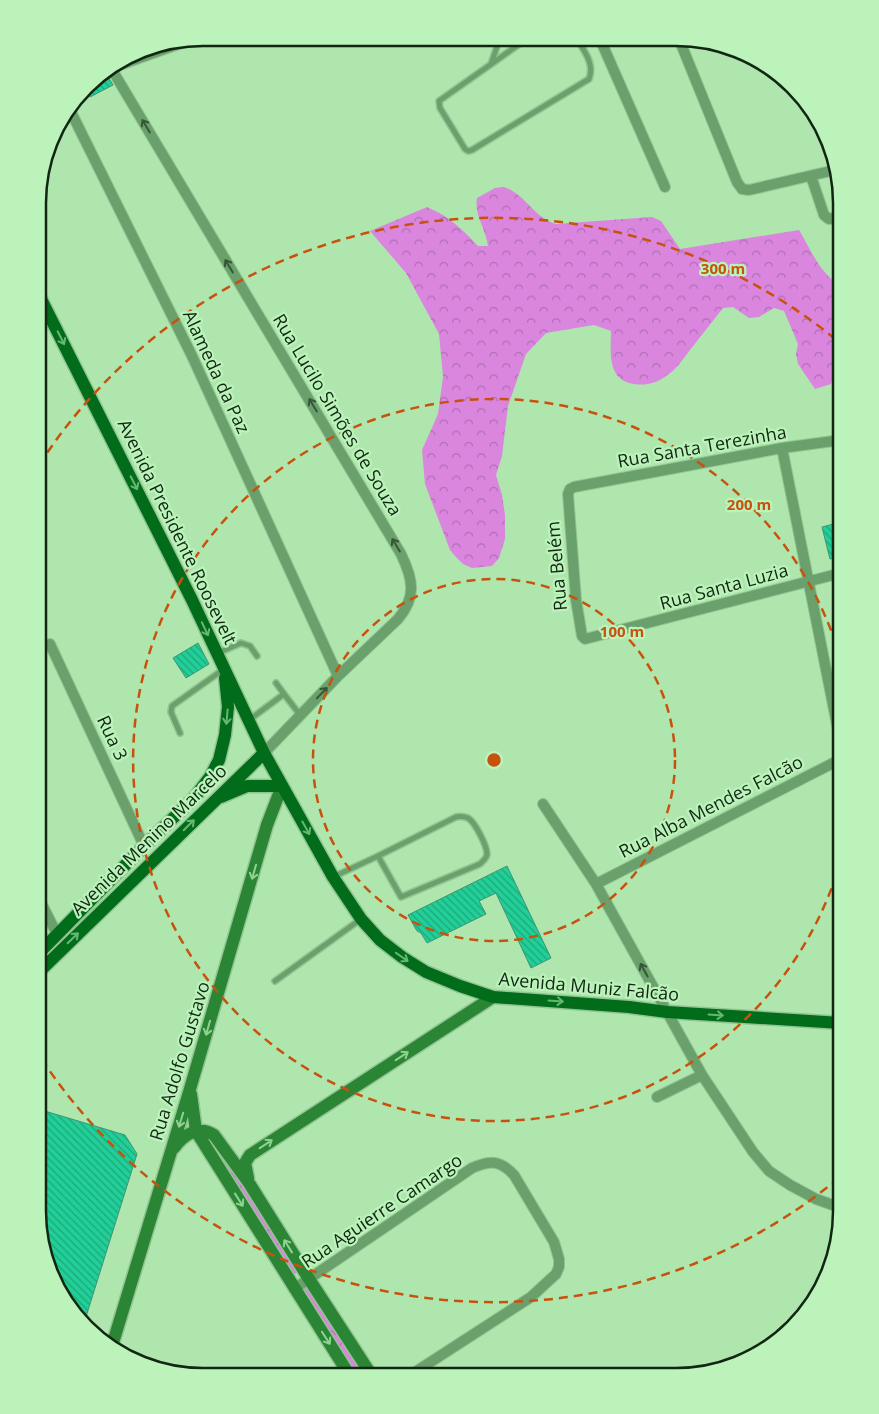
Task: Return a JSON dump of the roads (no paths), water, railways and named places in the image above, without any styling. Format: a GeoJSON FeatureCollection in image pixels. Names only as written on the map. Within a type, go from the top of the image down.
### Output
{"type":"FeatureCollection","features":[{"type":"Feature","properties":{"kind":"main road","name":"Avenida Presidente Roosevelt"},"geometry":{"type":"LineString","coordinates":[[46,309],[192,600],[248,720],[282,786]]}},
{"type":"Feature","properties":{"kind":"main road","name":"Avenida Menino Marcelo"},"geometry":{"type":"LineString","coordinates":[[46,946],[194,798],[210,776],[219,760],[225,735],[228,708],[224,668]]}},
{"type":"Feature","properties":{"kind":"main road","name":"Avenida Menino Marcelo"},"geometry":{"type":"LineString","coordinates":[[46,965],[210,803],[264,753]]}},
{"type":"Feature","properties":{"kind":"main road"},"geometry":{"type":"LineString","coordinates":[[210,803],[247,786],[282,786]]}},
{"type":"Feature","properties":{"kind":"main road","name":"Avenida Muniz Falcão"},"geometry":{"type":"LineString","coordinates":[[282,786],[333,877],[361,919],[380,940],[426,972],[493,997],[629,1007],[667,1012],[832,1020]]}},
{"type":"Feature","properties":{"kind":"main road","name":"Rua Adolfo Gustavo"},"geometry":{"type":"LineString","coordinates":[[114,1339],[268,825],[282,786]]}},
{"type":"Feature","properties":{"kind":"main road"},"geometry":{"type":"LineString","coordinates":[[249,1183],[246,1163],[250,1154],[493,997]]}},
{"type":"Feature","properties":{"kind":"main road"},"geometry":{"type":"LineString","coordinates":[[190,1089],[196,1131],[345,1368]]}},
{"type":"Feature","properties":{"kind":"main road"},"geometry":{"type":"LineString","coordinates":[[171,1152],[179,1141],[196,1131],[208,1131],[214,1136],[249,1183],[367,1368]]}},
{"type":"Feature","properties":{"kind":"street"},"geometry":{"type":"LineString","coordinates":[[603,46],[665,187]]}},
{"type":"Feature","properties":{"kind":"street"},"geometry":{"type":"LineString","coordinates":[[682,47],[737,182],[742,189],[749,190],[830,171]]}},
{"type":"Feature","properties":{"kind":"street","name":"Rua Lucilo Simões de Souza"},"geometry":{"type":"LineString","coordinates":[[115,74],[401,554],[409,572],[412,590],[410,601],[405,610],[264,753]]}},
{"type":"Feature","properties":{"kind":"street","name":"Alameda da Paz"},"geometry":{"type":"LineString","coordinates":[[73,116],[192,356],[338,676]]}},
{"type":"Feature","properties":{"kind":"street"},"geometry":{"type":"LineString","coordinates":[[811,176],[824,215],[829,219],[833,218]]}},
{"type":"Feature","properties":{"kind":"street","name":"Rua Santa Terezinha"},"geometry":{"type":"LineString","coordinates":[[570,489],[782,448],[833,441]]}},
{"type":"Feature","properties":{"kind":"street"},"geometry":{"type":"LineString","coordinates":[[782,448],[833,700]]}},
{"type":"Feature","properties":{"kind":"street","name":"Rua Belém"},"geometry":{"type":"LineString","coordinates":[[570,489],[568,494],[576,600],[582,636],[585,639]]}},
{"type":"Feature","properties":{"kind":"street","name":"Rua Santa Luzia"},"geometry":{"type":"LineString","coordinates":[[585,639],[833,575]]}},
{"type":"Feature","properties":{"kind":"street","name":"Rua 3"},"geometry":{"type":"LineString","coordinates":[[50,644],[144,846]]}},
{"type":"Feature","properties":{"kind":"street","name":"Rua Alba Mendes Falcão"},"geometry":{"type":"LineString","coordinates":[[596,884],[832,763]]}},
{"type":"Feature","properties":{"kind":"street"},"geometry":{"type":"LineString","coordinates":[[543,804],[596,884],[702,1075],[752,1152],[769,1171],[790,1185],[816,1199],[832,1205]]}},
{"type":"Feature","properties":{"kind":"street"},"geometry":{"type":"LineString","coordinates":[[46,913],[57,934]]}},
{"type":"Feature","properties":{"kind":"street"},"geometry":{"type":"LineString","coordinates":[[657,1097],[702,1075]]}},
{"type":"Feature","properties":{"kind":"street","name":"Rua Aguierre Camargo"},"geometry":{"type":"LineString","coordinates":[[294,1289],[472,1168],[483,1163],[492,1162],[507,1167],[514,1175],[554,1242],[559,1259],[559,1267],[556,1274],[531,1297],[421,1368]]}},
{"type":"Feature","properties":{"kind":"lane"},"geometry":{"type":"LineString","coordinates":[[490,64],[497,46]]}},
{"type":"Feature","properties":{"kind":"lane"},"geometry":{"type":"LineString","coordinates":[[516,46],[440,101],[440,108],[468,151],[588,79],[592,72],[592,67],[581,46]]}},
{"type":"Feature","properties":{"kind":"lane"},"geometry":{"type":"LineString","coordinates":[[217,654],[242,643],[250,646],[257,656]]}},
{"type":"Feature","properties":{"kind":"lane"},"geometry":{"type":"LineString","coordinates":[[180,733],[171,712],[172,706],[224,668]]}},
{"type":"Feature","properties":{"kind":"lane"},"geometry":{"type":"LineString","coordinates":[[276,683],[300,716]]}},
{"type":"Feature","properties":{"kind":"lane"},"geometry":{"type":"LineString","coordinates":[[248,720],[284,694]]}},
{"type":"Feature","properties":{"kind":"lane"},"geometry":{"type":"LineString","coordinates":[[333,877],[456,817],[463,816],[470,819],[481,836],[487,854],[480,864],[401,897],[378,856]]}},
{"type":"Feature","properties":{"kind":"lane"},"geometry":{"type":"LineString","coordinates":[[275,981],[361,919]]}}]}
